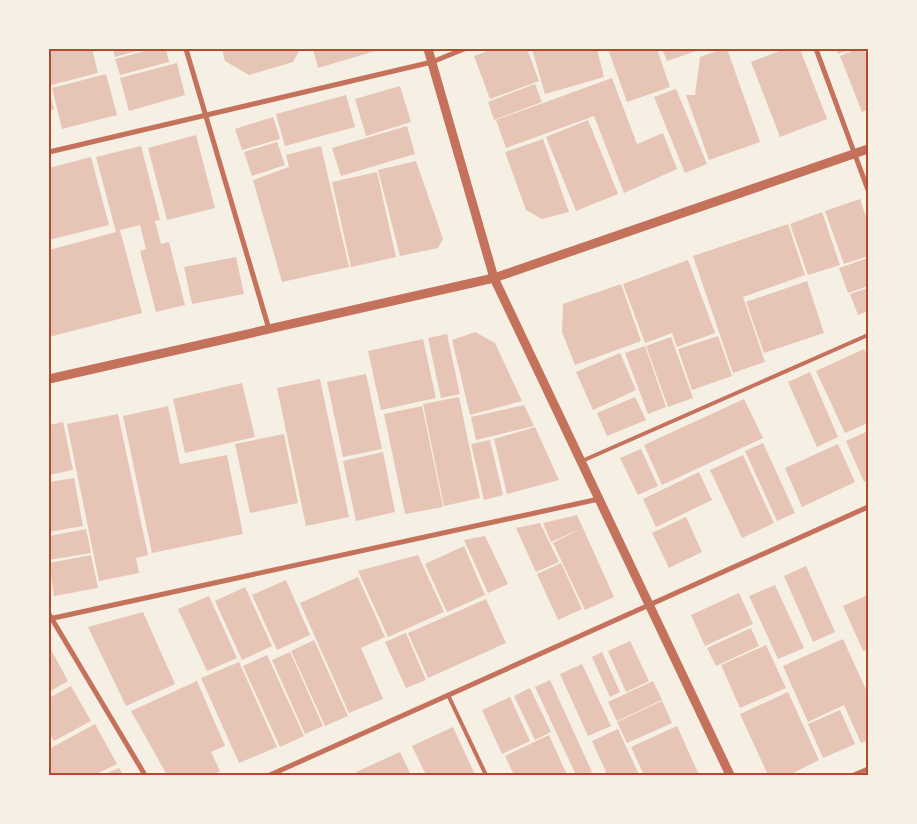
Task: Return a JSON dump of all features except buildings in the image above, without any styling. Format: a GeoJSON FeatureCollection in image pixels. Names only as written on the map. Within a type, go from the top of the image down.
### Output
{"type":"FeatureCollection","features":[{"type":"Feature","properties":{"kind":"street"},"geometry":{"type":"LineString","coordinates":[[186,49],[270,329]]}},
{"type":"Feature","properties":{"kind":"street"},"geometry":{"type":"LineString","coordinates":[[428,49],[494,278],[730,775]]}},
{"type":"Feature","properties":{"kind":"street"},"geometry":{"type":"LineString","coordinates":[[49,152],[432,62],[464,49]]}},
{"type":"Feature","properties":{"kind":"street"},"geometry":{"type":"LineString","coordinates":[[816,49],[868,190]]}},
{"type":"Feature","properties":{"kind":"street"},"geometry":{"type":"LineString","coordinates":[[49,378],[494,278],[868,149]]}},
{"type":"Feature","properties":{"kind":"street"},"geometry":{"type":"LineString","coordinates":[[144,775],[50,617],[599,499]]}},
{"type":"Feature","properties":{"kind":"street"},"geometry":{"type":"LineString","coordinates":[[270,775],[868,507]]}},
{"type":"Feature","properties":{"kind":"street"},"geometry":{"type":"LineString","coordinates":[[284,769],[287,775]]}},
{"type":"Feature","properties":{"kind":"street"},"geometry":{"type":"LineString","coordinates":[[854,775],[868,769]]}},
{"type":"Feature","properties":{"kind":"lane"},"geometry":{"type":"LineString","coordinates":[[581,462],[868,335]]}},
{"type":"Feature","properties":{"kind":"lane"},"geometry":{"type":"LineString","coordinates":[[448,695],[486,775]]}}]}
